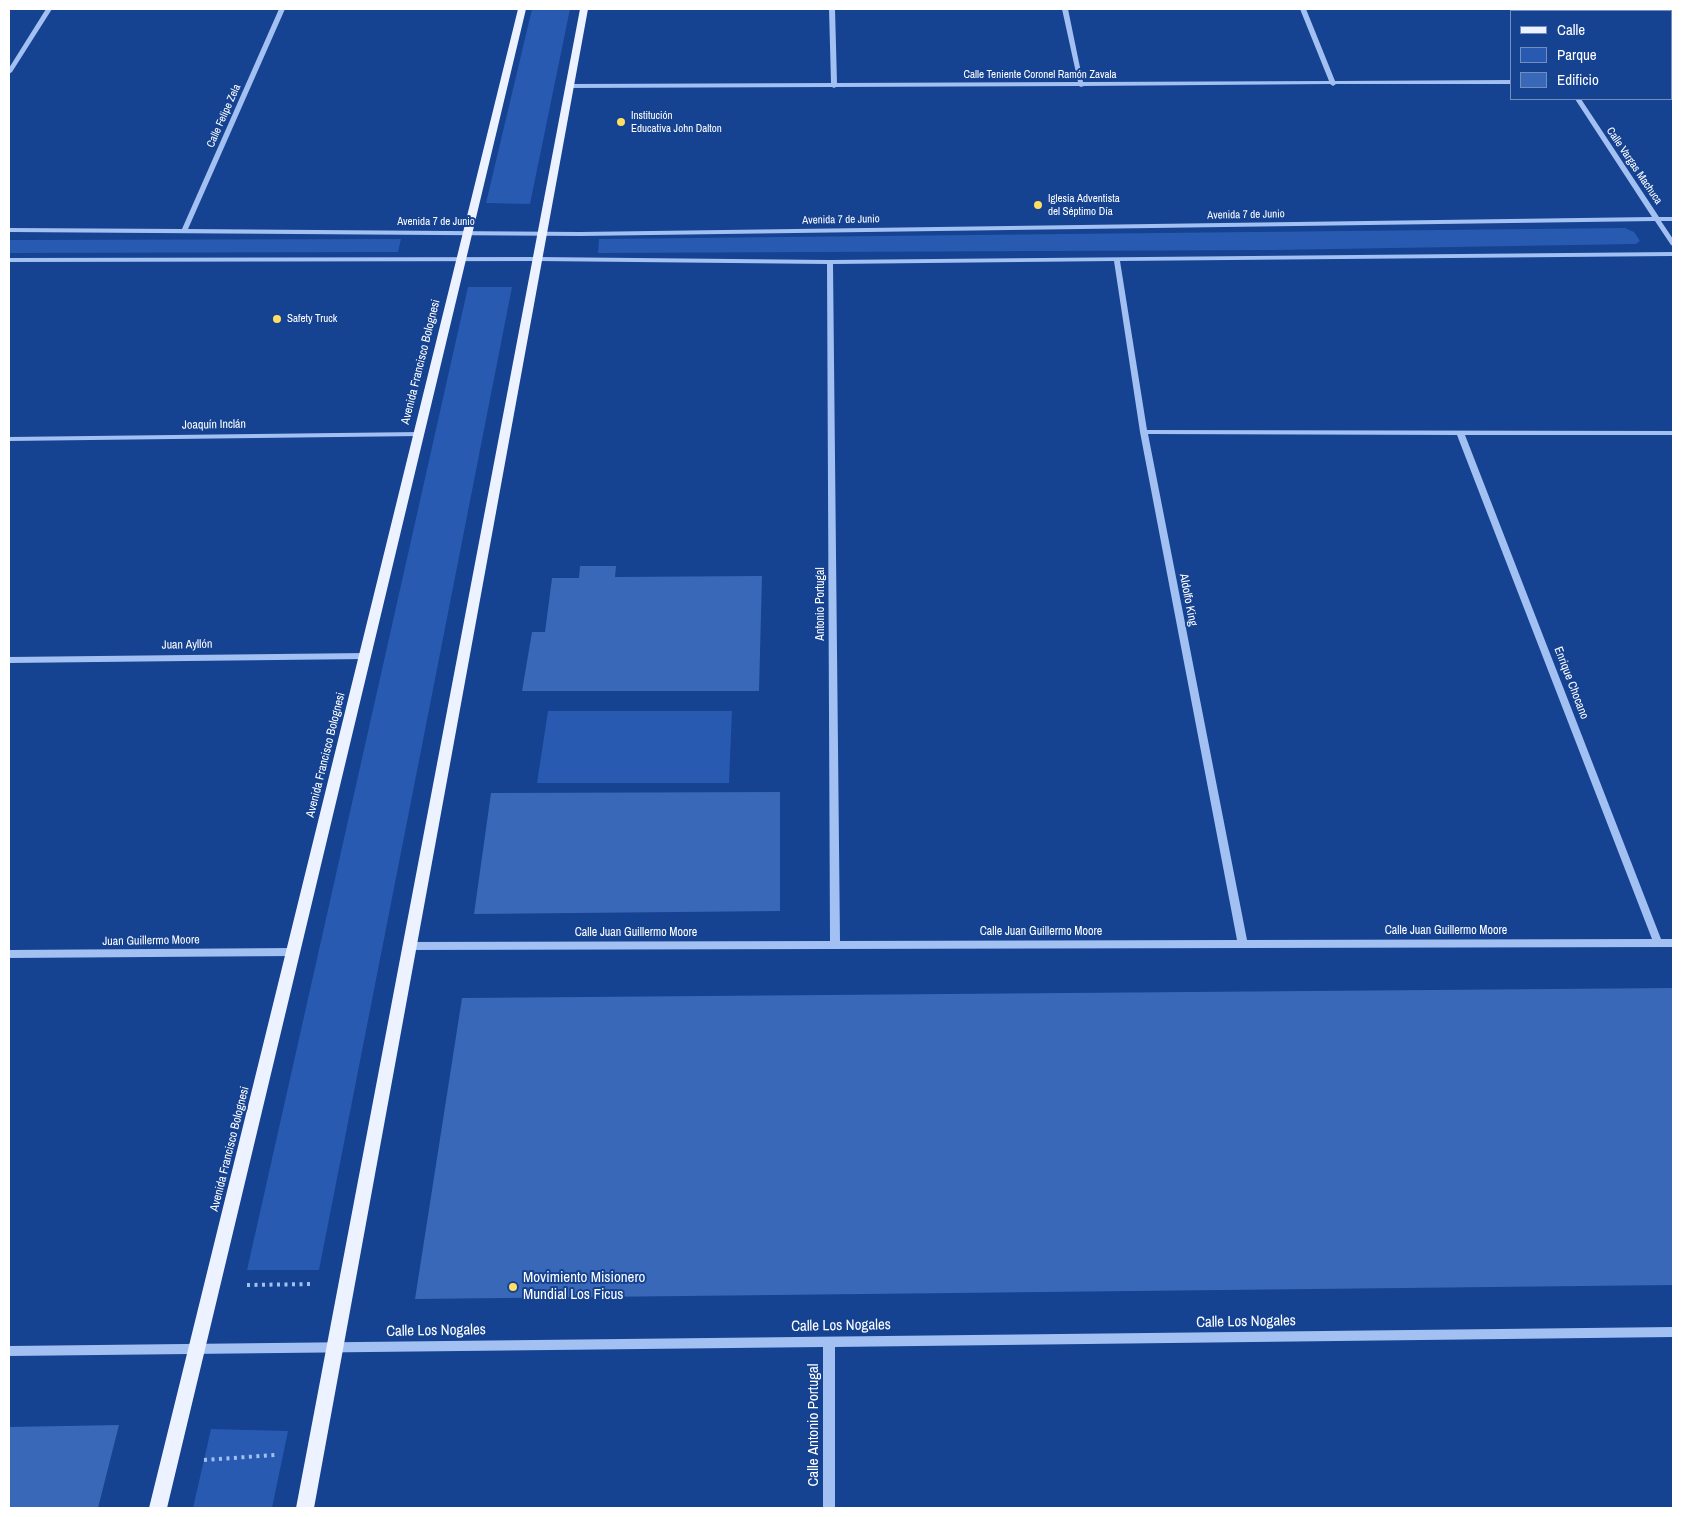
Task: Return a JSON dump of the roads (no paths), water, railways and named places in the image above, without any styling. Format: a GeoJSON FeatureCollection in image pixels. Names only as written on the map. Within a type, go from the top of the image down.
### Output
{"type":"FeatureCollection","features":[{"type":"Feature","properties":{"kind":"main road","name":"Avenida Francisco Bolognesi"},"geometry":{"type":"LineString","coordinates":[[158,1508],[522,9]]}},
{"type":"Feature","properties":{"kind":"main road"},"geometry":{"type":"LineString","coordinates":[[305,1508],[584,9]]}},
{"type":"Feature","properties":{"kind":"street"},"geometry":{"type":"LineString","coordinates":[[9,72],[49,9]]}},
{"type":"Feature","properties":{"kind":"street","name":"Calle Felipe Zela"},"geometry":{"type":"LineString","coordinates":[[184,232],[282,9]]}},
{"type":"Feature","properties":{"kind":"street"},"geometry":{"type":"LineString","coordinates":[[832,9],[834,86]]}},
{"type":"Feature","properties":{"kind":"street"},"geometry":{"type":"LineString","coordinates":[[1065,9],[1081,85]]}},
{"type":"Feature","properties":{"kind":"street"},"geometry":{"type":"LineString","coordinates":[[1303,9],[1333,84]]}},
{"type":"Feature","properties":{"kind":"street","name":"Calle Teniente Coronel Ramón Zavala"},"geometry":{"type":"LineString","coordinates":[[570,86],[1510,82]]}},
{"type":"Feature","properties":{"kind":"street","name":"Calle Vargas Machuca"},"geometry":{"type":"LineString","coordinates":[[1579,100],[1673,244]]}},
{"type":"Feature","properties":{"kind":"street","name":"Avenida 7 de Junio"},"geometry":{"type":"LineString","coordinates":[[9,230],[542,233],[1673,219]]}},
{"type":"Feature","properties":{"kind":"street"},"geometry":{"type":"LineString","coordinates":[[9,260],[830,262],[1673,254]]}},
{"type":"Feature","properties":{"kind":"street","name":"Aldolfo King"},"geometry":{"type":"LineString","coordinates":[[1117,260],[1144,432],[1243,944]]}},
{"type":"Feature","properties":{"kind":"street","name":"Antonio Portugal"},"geometry":{"type":"LineString","coordinates":[[830,262],[835,945]]}},
{"type":"Feature","properties":{"kind":"street"},"geometry":{"type":"LineString","coordinates":[[1144,432],[1673,433]]}},
{"type":"Feature","properties":{"kind":"street","name":"Enrique Chocano"},"geometry":{"type":"LineString","coordinates":[[1460,432],[1658,943]]}},
{"type":"Feature","properties":{"kind":"street","name":"Joaquín Inclán"},"geometry":{"type":"LineString","coordinates":[[9,439],[419,434]]}},
{"type":"Feature","properties":{"kind":"street","name":"Juan Ayllón"},"geometry":{"type":"LineString","coordinates":[[9,660],[366,656]]}},
{"type":"Feature","properties":{"kind":"street","name":"Calle Juan Guillermo Moore"},"geometry":{"type":"LineString","coordinates":[[409,946],[1673,943]]}},
{"type":"Feature","properties":{"kind":"street","name":"Juan Guillermo Moore"},"geometry":{"type":"LineString","coordinates":[[9,954],[293,952]]}},
{"type":"Feature","properties":{"kind":"street","name":"Calle Los Nogales"},"geometry":{"type":"LineString","coordinates":[[9,1351],[1673,1332]]}},
{"type":"Feature","properties":{"kind":"street","name":"Calle Antonio Portugal"},"geometry":{"type":"LineString","coordinates":[[829,1341],[829,1508]]}},
{"type":"Feature","properties":{"kind":"place","name":"Institución Educativa John Dalton"},"geometry":{"type":"Point","coordinates":[621,122]}},
{"type":"Feature","properties":{"kind":"place","name":"Iglesia Adventista del Séptimo Día"},"geometry":{"type":"Point","coordinates":[1038,205]}},
{"type":"Feature","properties":{"kind":"place","name":"Safety Truck"},"geometry":{"type":"Point","coordinates":[277,319]}},
{"type":"Feature","properties":{"kind":"place","name":"Movimiento Misionero Mundial Los Ficus"},"geometry":{"type":"Point","coordinates":[513,1287]}}]}
